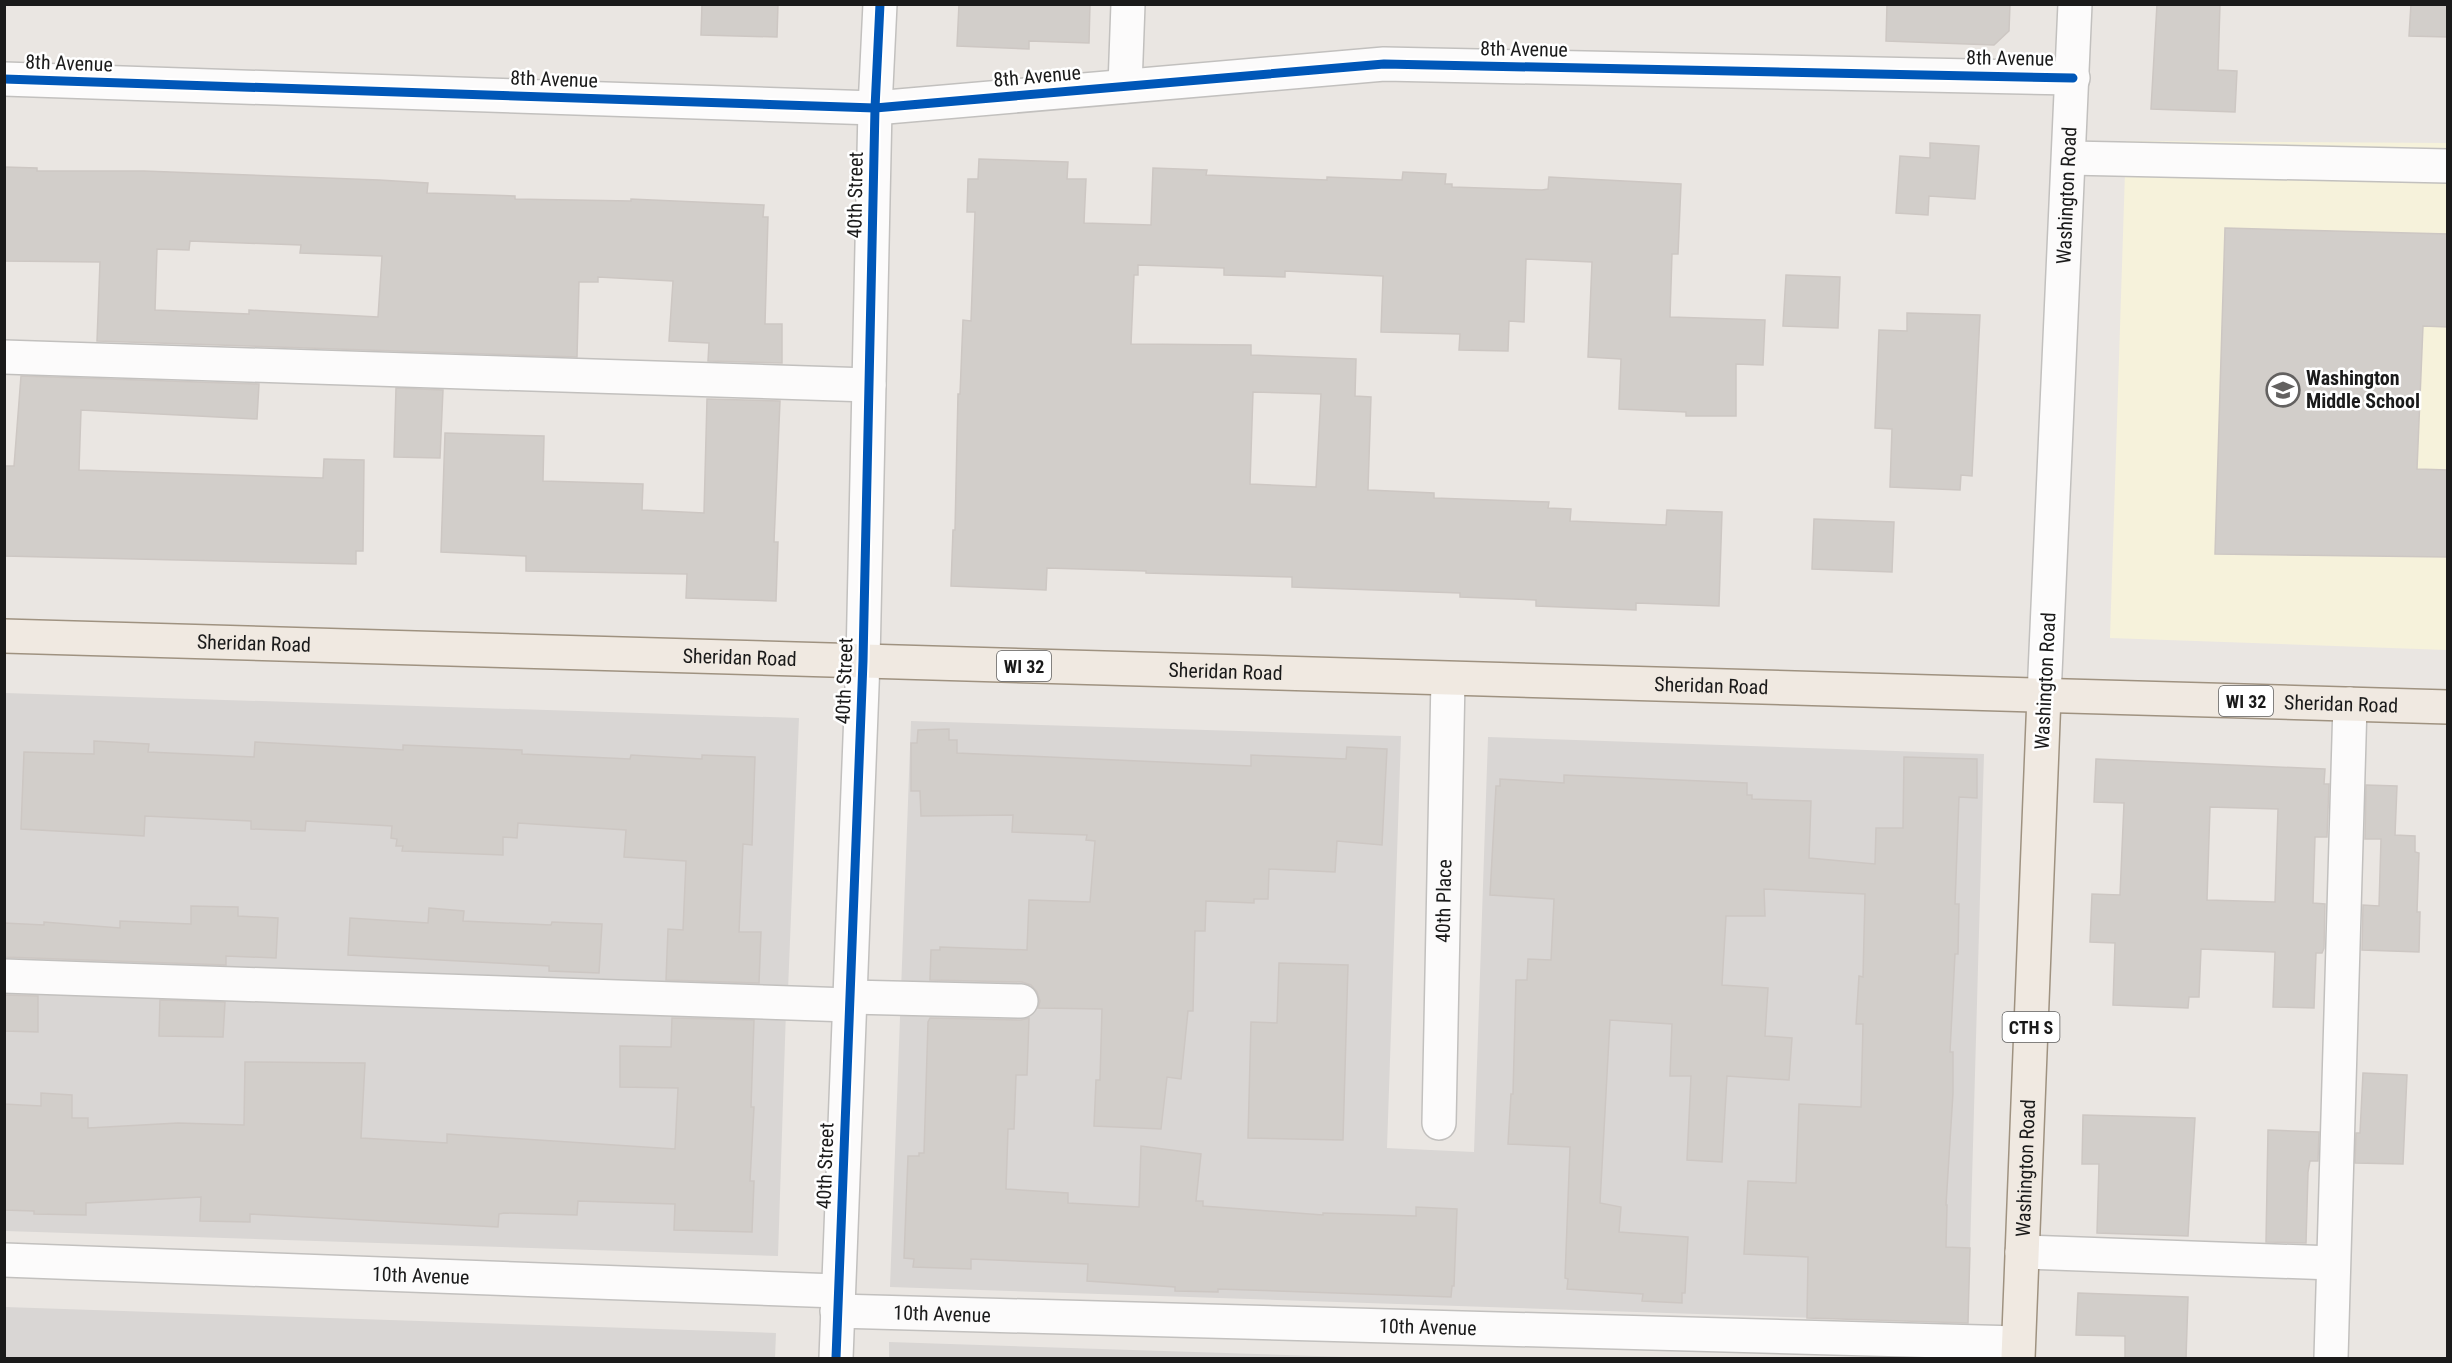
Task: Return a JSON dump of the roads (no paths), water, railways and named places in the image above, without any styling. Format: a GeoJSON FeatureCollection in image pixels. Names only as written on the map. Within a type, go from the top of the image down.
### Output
{"type":"FeatureCollection","features":[{"type":"Feature","properties":{"kind":"main road","name":"Sheridan Road"},"geometry":{"type":"LineString","coordinates":[[4,636],[2448,707]]}},
{"type":"Feature","properties":{"kind":"main road","name":"Washington Road"},"geometry":{"type":"LineString","coordinates":[[2018,1351],[2044,696]]}},
{"type":"Feature","properties":{"kind":"street","name":"40th Street"},"geometry":{"type":"LineString","coordinates":[[836,1359],[863,661],[875,108],[880,4]]}},
{"type":"Feature","properties":{"kind":"street"},"geometry":{"type":"LineString","coordinates":[[1125,86],[1128,4]]}},
{"type":"Feature","properties":{"kind":"street","name":"Washington Road"},"geometry":{"type":"LineString","coordinates":[[2044,696],[2075,4]]}},
{"type":"Feature","properties":{"kind":"street","name":"8th Avenue"},"geometry":{"type":"LineString","coordinates":[[4,79],[875,108],[1384,64],[2073,78]]}},
{"type":"Feature","properties":{"kind":"street"},"geometry":{"type":"LineString","coordinates":[[2069,158],[2448,166]]}},
{"type":"Feature","properties":{"kind":"street"},"geometry":{"type":"LineString","coordinates":[[4,357],[869,385]]}},
{"type":"Feature","properties":{"kind":"street","name":"40th Place"},"geometry":{"type":"LineString","coordinates":[[1439,1124],[1448,679]]}},
{"type":"Feature","properties":{"kind":"street"},"geometry":{"type":"LineString","coordinates":[[2331,1359],[2350,704]]}},
{"type":"Feature","properties":{"kind":"street"},"geometry":{"type":"LineString","coordinates":[[4,976],[849,1001],[1021,1001]]}},
{"type":"Feature","properties":{"kind":"street"},"geometry":{"type":"LineString","coordinates":[[2022,1252],[2333,1263]]}},
{"type":"Feature","properties":{"kind":"street","name":"10th Avenue"},"geometry":{"type":"LineString","coordinates":[[4,1260],[837,1301],[2018,1351]]}},
{"type":"Feature","properties":{"kind":"place","name":"Washington Middle School"},"geometry":{"type":"Point","coordinates":[2283,390]}}]}
